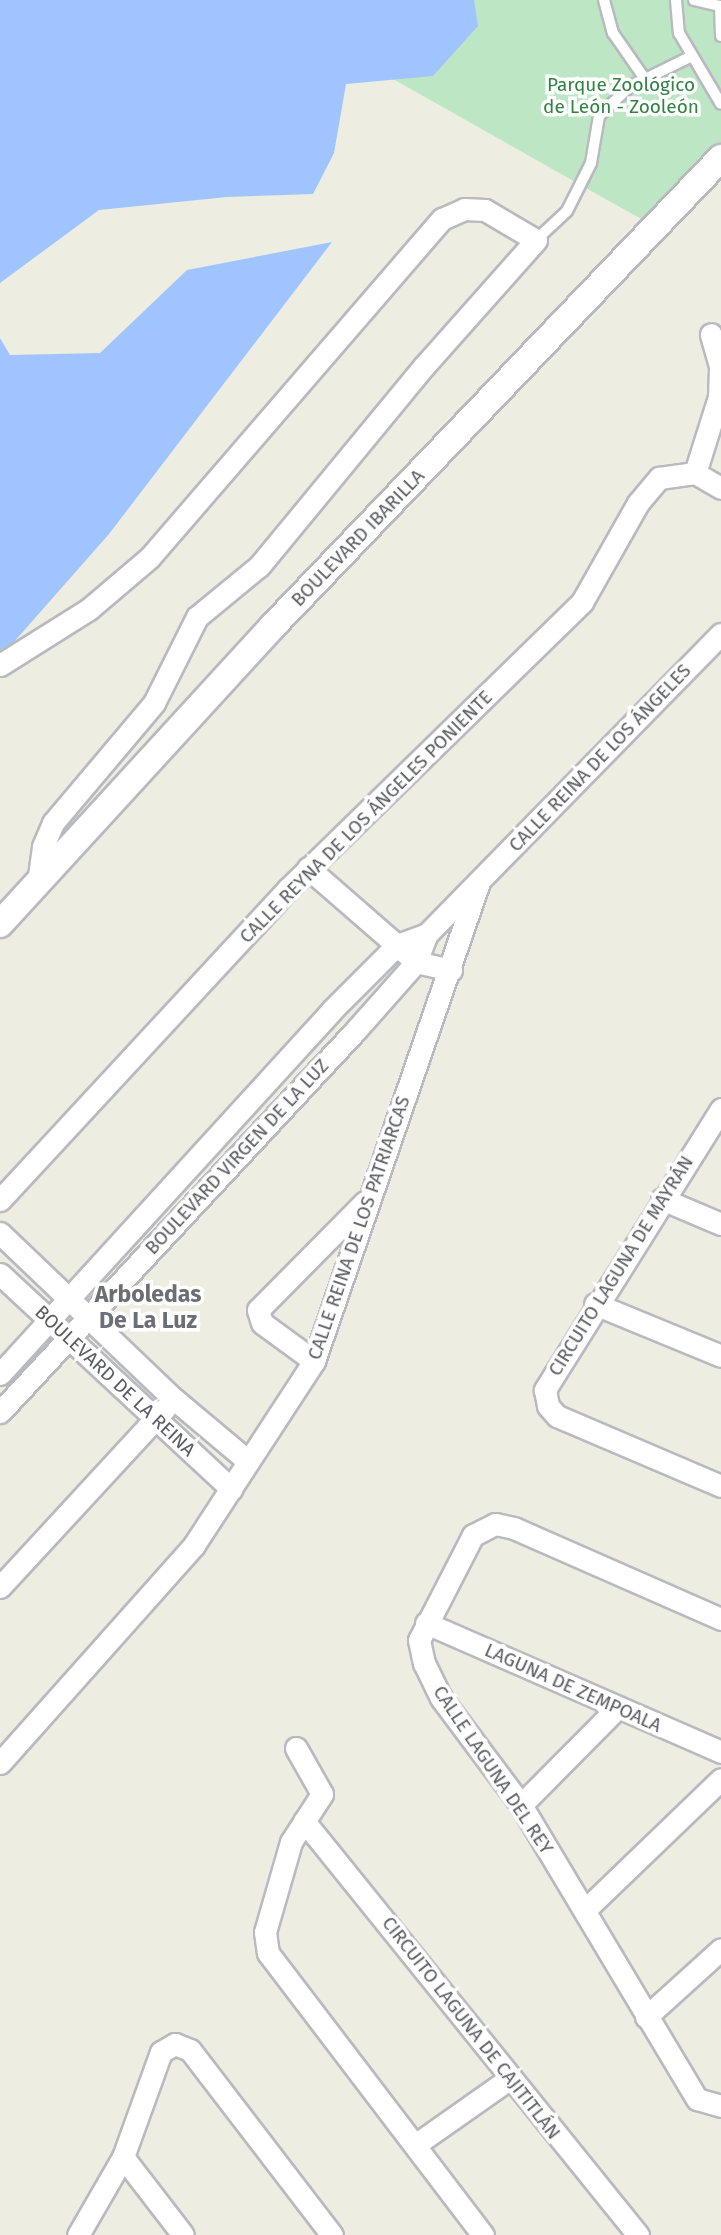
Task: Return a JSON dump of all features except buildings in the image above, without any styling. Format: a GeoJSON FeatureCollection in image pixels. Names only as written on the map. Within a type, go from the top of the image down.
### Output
{"type":"FeatureCollection","features":[{"type":"Feature","properties":{"kind":"street","name":"BOULEVARD IBARILLA"},"geometry":{"type":"LineString","coordinates":[[1,924],[254,647],[721,158]]}},
{"type":"Feature","properties":{"kind":"street"},"geometry":{"type":"LineString","coordinates":[[0,664],[89,609],[150,557],[442,219],[464,209],[485,210],[536,240],[424,366],[259,566],[197,617],[154,702],[53,823],[43,847],[38,882]]}},
{"type":"Feature","properties":{"kind":"street"},"geometry":{"type":"LineString","coordinates":[[711,334],[720,366],[719,397],[695,473],[721,488]]}},
{"type":"Feature","properties":{"kind":"street","name":"CALLE REYNA DE LOS ÁNGELES PONIENTE"},"geometry":{"type":"LineString","coordinates":[[0,1200],[308,868],[356,827],[582,602],[648,489],[659,478],[695,473]]}},
{"type":"Feature","properties":{"kind":"street","name":"CALLE REINA DE LOS ÁNGELES"},"geometry":{"type":"LineString","coordinates":[[397,946],[427,934],[721,634]]}},
{"type":"Feature","properties":{"kind":"street"},"geometry":{"type":"LineString","coordinates":[[308,868],[416,962],[451,970]]}},
{"type":"Feature","properties":{"kind":"street","name":"CALLE REINA DE LOS ÁNGELES"},"geometry":{"type":"LineString","coordinates":[[451,970],[479,882]]}},
{"type":"Feature","properties":{"kind":"street","name":"CALLE REINA DE LOS ÁNGELES"},"geometry":{"type":"LineString","coordinates":[[416,962],[427,934]]}},
{"type":"Feature","properties":{"kind":"street","name":"BOULEVARD VIRGEN DE LA LUZ"},"geometry":{"type":"LineString","coordinates":[[0,1374],[331,1011],[397,946]]}},
{"type":"Feature","properties":{"kind":"street","name":"BOULEVARD VIRGEN DE LA LUZ"},"geometry":{"type":"LineString","coordinates":[[0,1412],[416,962]]}},
{"type":"Feature","properties":{"kind":"street","name":"CALLE REINA DE LOS PATRIARCAS"},"geometry":{"type":"LineString","coordinates":[[0,1763],[194,1545],[314,1361],[451,970]]}},
{"type":"Feature","properties":{"kind":"street","name":"CIRCUITO LAGUNA DE MAYRÁN"},"geometry":{"type":"LineString","coordinates":[[721,1109],[548,1380],[545,1398],[551,1410],[721,1486]]}},
{"type":"Feature","properties":{"kind":"street"},"geometry":{"type":"LineString","coordinates":[[314,1361],[262,1323],[258,1310],[369,1198]]}},
{"type":"Feature","properties":{"kind":"street"},"geometry":{"type":"LineString","coordinates":[[662,1199],[721,1224]]}},
{"type":"Feature","properties":{"kind":"street","name":"BOULEVARD DE LA REINA"},"geometry":{"type":"LineString","coordinates":[[0,1233],[174,1399],[247,1461]]}},
{"type":"Feature","properties":{"kind":"street","name":"BOULEVARD DE LA REINA"},"geometry":{"type":"LineString","coordinates":[[0,1274],[230,1489]]}},
{"type":"Feature","properties":{"kind":"street"},"geometry":{"type":"LineString","coordinates":[[595,1304],[721,1356]]}},
{"type":"Feature","properties":{"kind":"street"},"geometry":{"type":"LineString","coordinates":[[0,1587],[174,1399]]}},
{"type":"Feature","properties":{"kind":"street","name":"CALLE LAGUNA DEL REY"},"geometry":{"type":"LineString","coordinates":[[721,1619],[514,1528],[495,1524],[473,1535],[426,1623],[419,1648],[441,1698],[521,1805],[586,1909],[646,2017],[696,2099],[721,2106]]}},
{"type":"Feature","properties":{"kind":"street","name":"LAGUNA DE ZEMPOALA"},"geometry":{"type":"LineString","coordinates":[[426,1623],[616,1709],[721,1752]]}},
{"type":"Feature","properties":{"kind":"street"},"geometry":{"type":"LineString","coordinates":[[521,1805],[616,1709]]}},
{"type":"Feature","properties":{"kind":"street"},"geometry":{"type":"LineString","coordinates":[[296,1748],[321,1794],[291,1842],[265,1933],[268,1953],[483,2235]]}},
{"type":"Feature","properties":{"kind":"street"},"geometry":{"type":"LineString","coordinates":[[586,1909],[721,1779]]}},
{"type":"Feature","properties":{"kind":"street","name":"CIRCUITO LAGUNA DE CAJITITLÁN"},"geometry":{"type":"LineString","coordinates":[[304,1821],[509,2079],[638,2235]]}},
{"type":"Feature","properties":{"kind":"street"},"geometry":{"type":"LineString","coordinates":[[646,2017],[721,1949]]}},
{"type":"Feature","properties":{"kind":"street"},"geometry":{"type":"LineString","coordinates":[[78,2235],[123,2157],[161,2052],[167,2046],[183,2046],[332,2235]]}},
{"type":"Feature","properties":{"kind":"street"},"geometry":{"type":"LineString","coordinates":[[415,2145],[509,2079]]}},
{"type":"Feature","properties":{"kind":"street"},"geometry":{"type":"LineString","coordinates":[[123,2157],[183,2235]]}},
{"type":"Feature","properties":{"kind":"lane"},"geometry":{"type":"LineString","coordinates":[[604,0],[613,33],[645,79]]}},
{"type":"Feature","properties":{"kind":"lane"},"geometry":{"type":"LineString","coordinates":[[676,0],[679,33],[690,57],[721,104]]}},
{"type":"Feature","properties":{"kind":"lane"},"geometry":{"type":"LineString","coordinates":[[694,0],[720,6],[721,36]]}},
{"type":"Feature","properties":{"kind":"lane"},"geometry":{"type":"LineString","coordinates":[[536,240],[567,211],[591,163],[599,116],[629,87],[690,57]]}},
{"type":"Feature","properties":{"kind":"green space","name":"Parque Zoológico de León - Zooleón"},"geometry":{"type":"Polygon","coordinates":[[[253,0],[721,0],[721,153],[650,224],[253,0]]]}},
{"type":"Feature","properties":{"kind":"water"},"geometry":{"type":"Polygon","coordinates":[[[0,0],[474,0],[478,26],[433,76],[346,84],[334,153],[313,194],[227,197],[99,210],[0,283],[0,0]]]}},
{"type":"Feature","properties":{"kind":"water"},"geometry":{"type":"Polygon","coordinates":[[[332,242],[109,534],[13,643],[0,650],[0,338],[10,355],[100,353],[187,270],[332,242]]]}},
{"type":"Feature","properties":{"kind":"district","name":"Arboledas De La Luz"},"geometry":{"type":"Point","coordinates":[148,1307]}}]}
